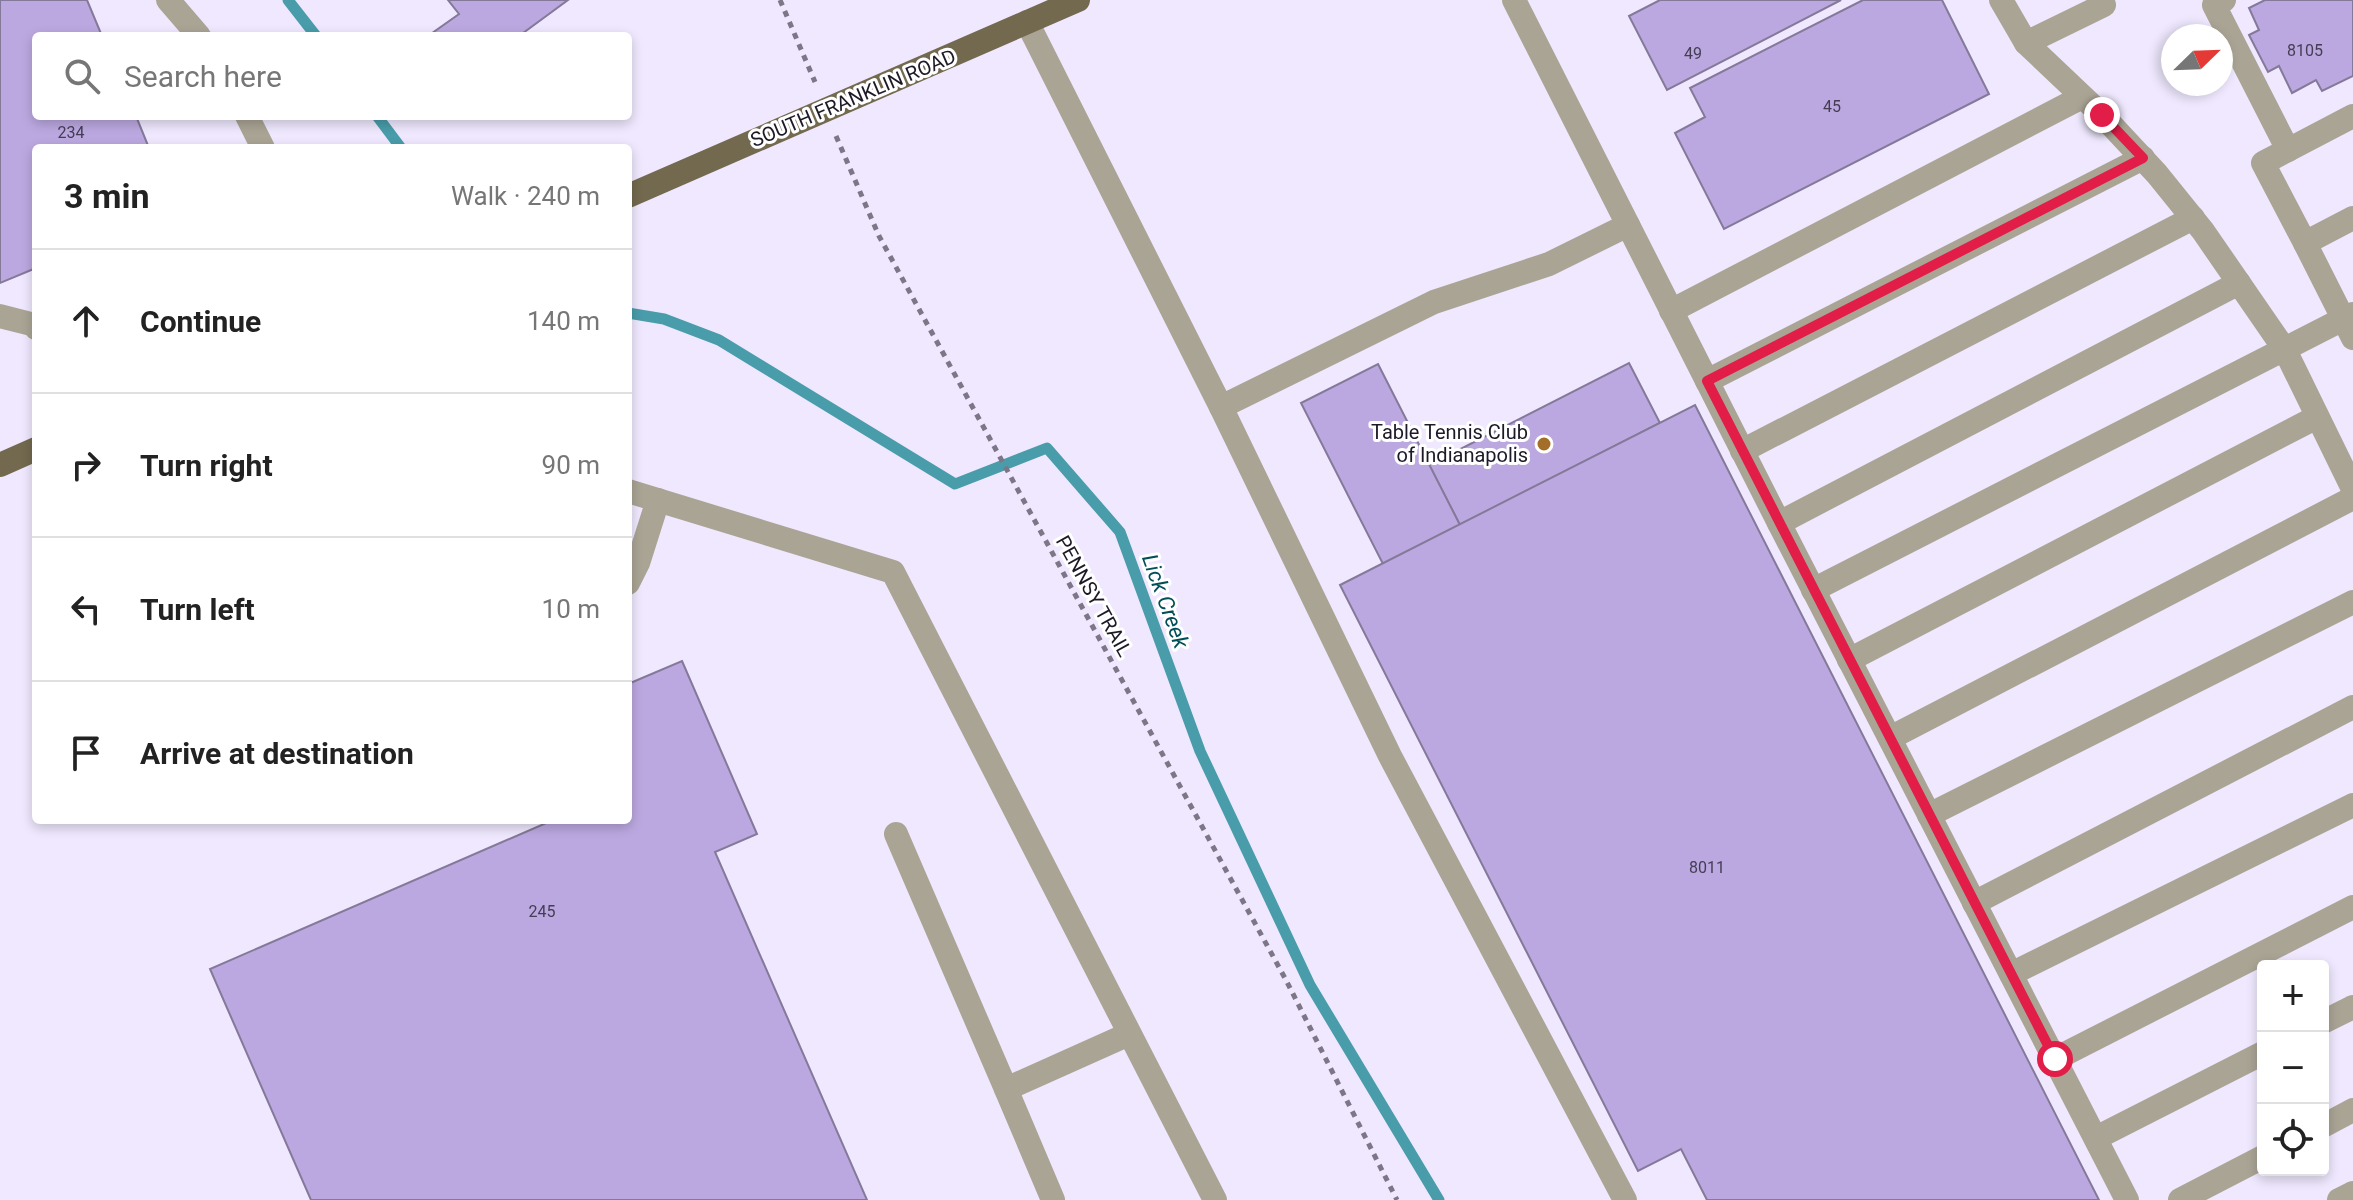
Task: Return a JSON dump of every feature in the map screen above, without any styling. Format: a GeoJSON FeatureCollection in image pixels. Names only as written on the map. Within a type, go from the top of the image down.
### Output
{"type":"FeatureCollection","features":[{"type":"Feature","properties":{"kind":"main road","name":"SOUTH FRANKLIN ROAD"},"geometry":{"type":"LineString","coordinates":[[632,194],[1027,22],[1062,3]]}},
{"type":"Feature","properties":{"kind":"main road"},"geometry":{"type":"LineString","coordinates":[[0,465],[32,451]]}},
{"type":"Feature","properties":{"kind":"lane"},"geometry":{"type":"LineString","coordinates":[[168,0],[196,32]]}},
{"type":"Feature","properties":{"kind":"lane"},"geometry":{"type":"LineString","coordinates":[[1514,0],[2127,1200]]}},
{"type":"Feature","properties":{"kind":"lane"},"geometry":{"type":"LineString","coordinates":[[2001,0],[2026,43],[2102,115],[2193,218],[2285,350],[2353,489]]}},
{"type":"Feature","properties":{"kind":"lane"},"geometry":{"type":"LineString","coordinates":[[2224,0],[2214,5],[2288,150]]}},
{"type":"Feature","properties":{"kind":"lane"},"geometry":{"type":"LineString","coordinates":[[2026,43],[2107,2]]}},
{"type":"Feature","properties":{"kind":"lane"},"geometry":{"type":"LineString","coordinates":[[1027,22],[1221,407],[1390,756],[1625,1200]]}},
{"type":"Feature","properties":{"kind":"lane"},"geometry":{"type":"LineString","coordinates":[[1671,311],[2082,97]]}},
{"type":"Feature","properties":{"kind":"lane"},"geometry":{"type":"LineString","coordinates":[[1813,590],[2285,350],[2350,324],[2263,163],[2353,116]]}},
{"type":"Feature","properties":{"kind":"lane"},"geometry":{"type":"LineString","coordinates":[[249,120],[261,144]]}},
{"type":"Feature","properties":{"kind":"lane"},"geometry":{"type":"LineString","coordinates":[[1707,381],[2143,158]]}},
{"type":"Feature","properties":{"kind":"lane"},"geometry":{"type":"LineString","coordinates":[[1742,451],[2193,218]]}},
{"type":"Feature","properties":{"kind":"lane"},"geometry":{"type":"LineString","coordinates":[[2305,243],[2353,218]]}},
{"type":"Feature","properties":{"kind":"lane"},"geometry":{"type":"LineString","coordinates":[[1221,407],[1434,302],[1549,264],[1628,225]]}},
{"type":"Feature","properties":{"kind":"lane"},"geometry":{"type":"LineString","coordinates":[[1779,523],[2239,283]]}},
{"type":"Feature","properties":{"kind":"lane"},"geometry":{"type":"LineString","coordinates":[[0,316],[32,324]]}},
{"type":"Feature","properties":{"kind":"lane"},"geometry":{"type":"LineString","coordinates":[[1849,660],[2317,417]]}},
{"type":"Feature","properties":{"kind":"lane"},"geometry":{"type":"LineString","coordinates":[[632,492],[893,572],[1215,1200]]}},
{"type":"Feature","properties":{"kind":"lane"},"geometry":{"type":"LineString","coordinates":[[1890,738],[2353,498]]}},
{"type":"Feature","properties":{"kind":"lane"},"geometry":{"type":"LineString","coordinates":[[632,575],[658,500]]}},
{"type":"Feature","properties":{"kind":"lane"},"geometry":{"type":"LineString","coordinates":[[1929,815],[2353,602]]}},
{"type":"Feature","properties":{"kind":"lane"},"geometry":{"type":"LineString","coordinates":[[1974,903],[2353,707]]}},
{"type":"Feature","properties":{"kind":"lane"},"geometry":{"type":"LineString","coordinates":[[2011,974],[2353,805]]}},
{"type":"Feature","properties":{"kind":"lane"},"geometry":{"type":"LineString","coordinates":[[896,834],[1053,1200]]}},
{"type":"Feature","properties":{"kind":"lane"},"geometry":{"type":"LineString","coordinates":[[2055,1059],[2353,907]]}},
{"type":"Feature","properties":{"kind":"lane"},"geometry":{"type":"LineString","coordinates":[[2329,1019],[2353,1007]]}},
{"type":"Feature","properties":{"kind":"lane"},"geometry":{"type":"LineString","coordinates":[[1006,1089],[1129,1034]]}},
{"type":"Feature","properties":{"kind":"lane"},"geometry":{"type":"LineString","coordinates":[[2096,1138],[2257,1056]]}},
{"type":"Feature","properties":{"kind":"lane"},"geometry":{"type":"LineString","coordinates":[[2329,1123],[2353,1110]]}},
{"type":"Feature","properties":{"kind":"lane"},"geometry":{"type":"LineString","coordinates":[[2180,1200],[2257,1160]]}},
{"type":"Feature","properties":{"kind":"lane"},"geometry":{"type":"LineString","coordinates":[[2339,1200],[2353,1193]]}},
{"type":"Feature","properties":{"kind":"path","name":"PENNSY TRAIL"},"geometry":{"type":"LineString","coordinates":[[780,0],[879,236],[1286,980],[1397,1200]]}},
{"type":"Feature","properties":{"kind":"building"},"geometry":{"type":"Polygon","coordinates":[[[0,0],[87,0],[100,32],[32,32],[32,120],[138,120],[147,144],[32,144],[32,270],[0,283],[0,0]]]}},
{"type":"Feature","properties":{"kind":"building"},"geometry":{"type":"Polygon","coordinates":[[[448,0],[568,0],[524,32],[434,32],[459,14],[448,0]]]}},
{"type":"Feature","properties":{"kind":"building"},"geometry":{"type":"Polygon","coordinates":[[[1660,0],[1841,0],[1667,90],[1629,16],[1660,0]]]}},
{"type":"Feature","properties":{"kind":"building"},"geometry":{"type":"Polygon","coordinates":[[[1863,0],[1942,0],[1989,94],[1724,229],[1675,133],[1705,117],[1690,88],[1863,0]]]}},
{"type":"Feature","properties":{"kind":"building"},"geometry":{"type":"Polygon","coordinates":[[[2265,0],[2353,0],[2353,76],[2322,91],[2316,80],[2292,93],[2279,66],[2268,72],[2249,35],[2259,30],[2249,8],[2265,0]]]}},
{"type":"Feature","properties":{"kind":"building","name":"Table Tennis Club of Indianapolis"},"geometry":{"type":"Polygon","coordinates":[[[1629,363],[1660,423],[1460,525],[1429,465],[1629,363]]]}},
{"type":"Feature","properties":{"kind":"building"},"geometry":{"type":"Polygon","coordinates":[[[1378,364],[1460,525],[1383,564],[1301,403],[1378,364]]]}},
{"type":"Feature","properties":{"kind":"building"},"geometry":{"type":"Polygon","coordinates":[[[1695,405],[2099,1200],[1707,1200],[1681,1149],[1638,1171],[1340,585],[1695,405]]]}},
{"type":"Feature","properties":{"kind":"building"},"geometry":{"type":"Polygon","coordinates":[[[682,661],[757,834],[715,852],[867,1200],[311,1200],[210,969],[544,824],[632,824],[632,682],[682,661]]]}},
{"type":"Feature","properties":{"kind":"waterway","name":"Lick Creek"},"geometry":{"type":"LineString","coordinates":[[288,0],[313,32]]}},
{"type":"Feature","properties":{"kind":"waterway","name":"Lick Creek"},"geometry":{"type":"LineString","coordinates":[[380,120],[398,144]]}},
{"type":"Feature","properties":{"kind":"waterway","name":"Lick Creek"},"geometry":{"type":"LineString","coordinates":[[632,314],[664,319],[719,340],[955,484],[1047,448],[1120,532],[1200,751],[1310,985],[1439,1200]]}},
{"type":"Feature","properties":{"kind":"place","name":"Table Tennis Club of Indianapolis"},"geometry":{"type":"Point","coordinates":[1544,444]}},
{"type":"Feature","properties":{"kind":"route"},"geometry":{"type":"LineString","coordinates":[[2055,1059],[1707,381],[2143,158],[2102,115]]}}]}
